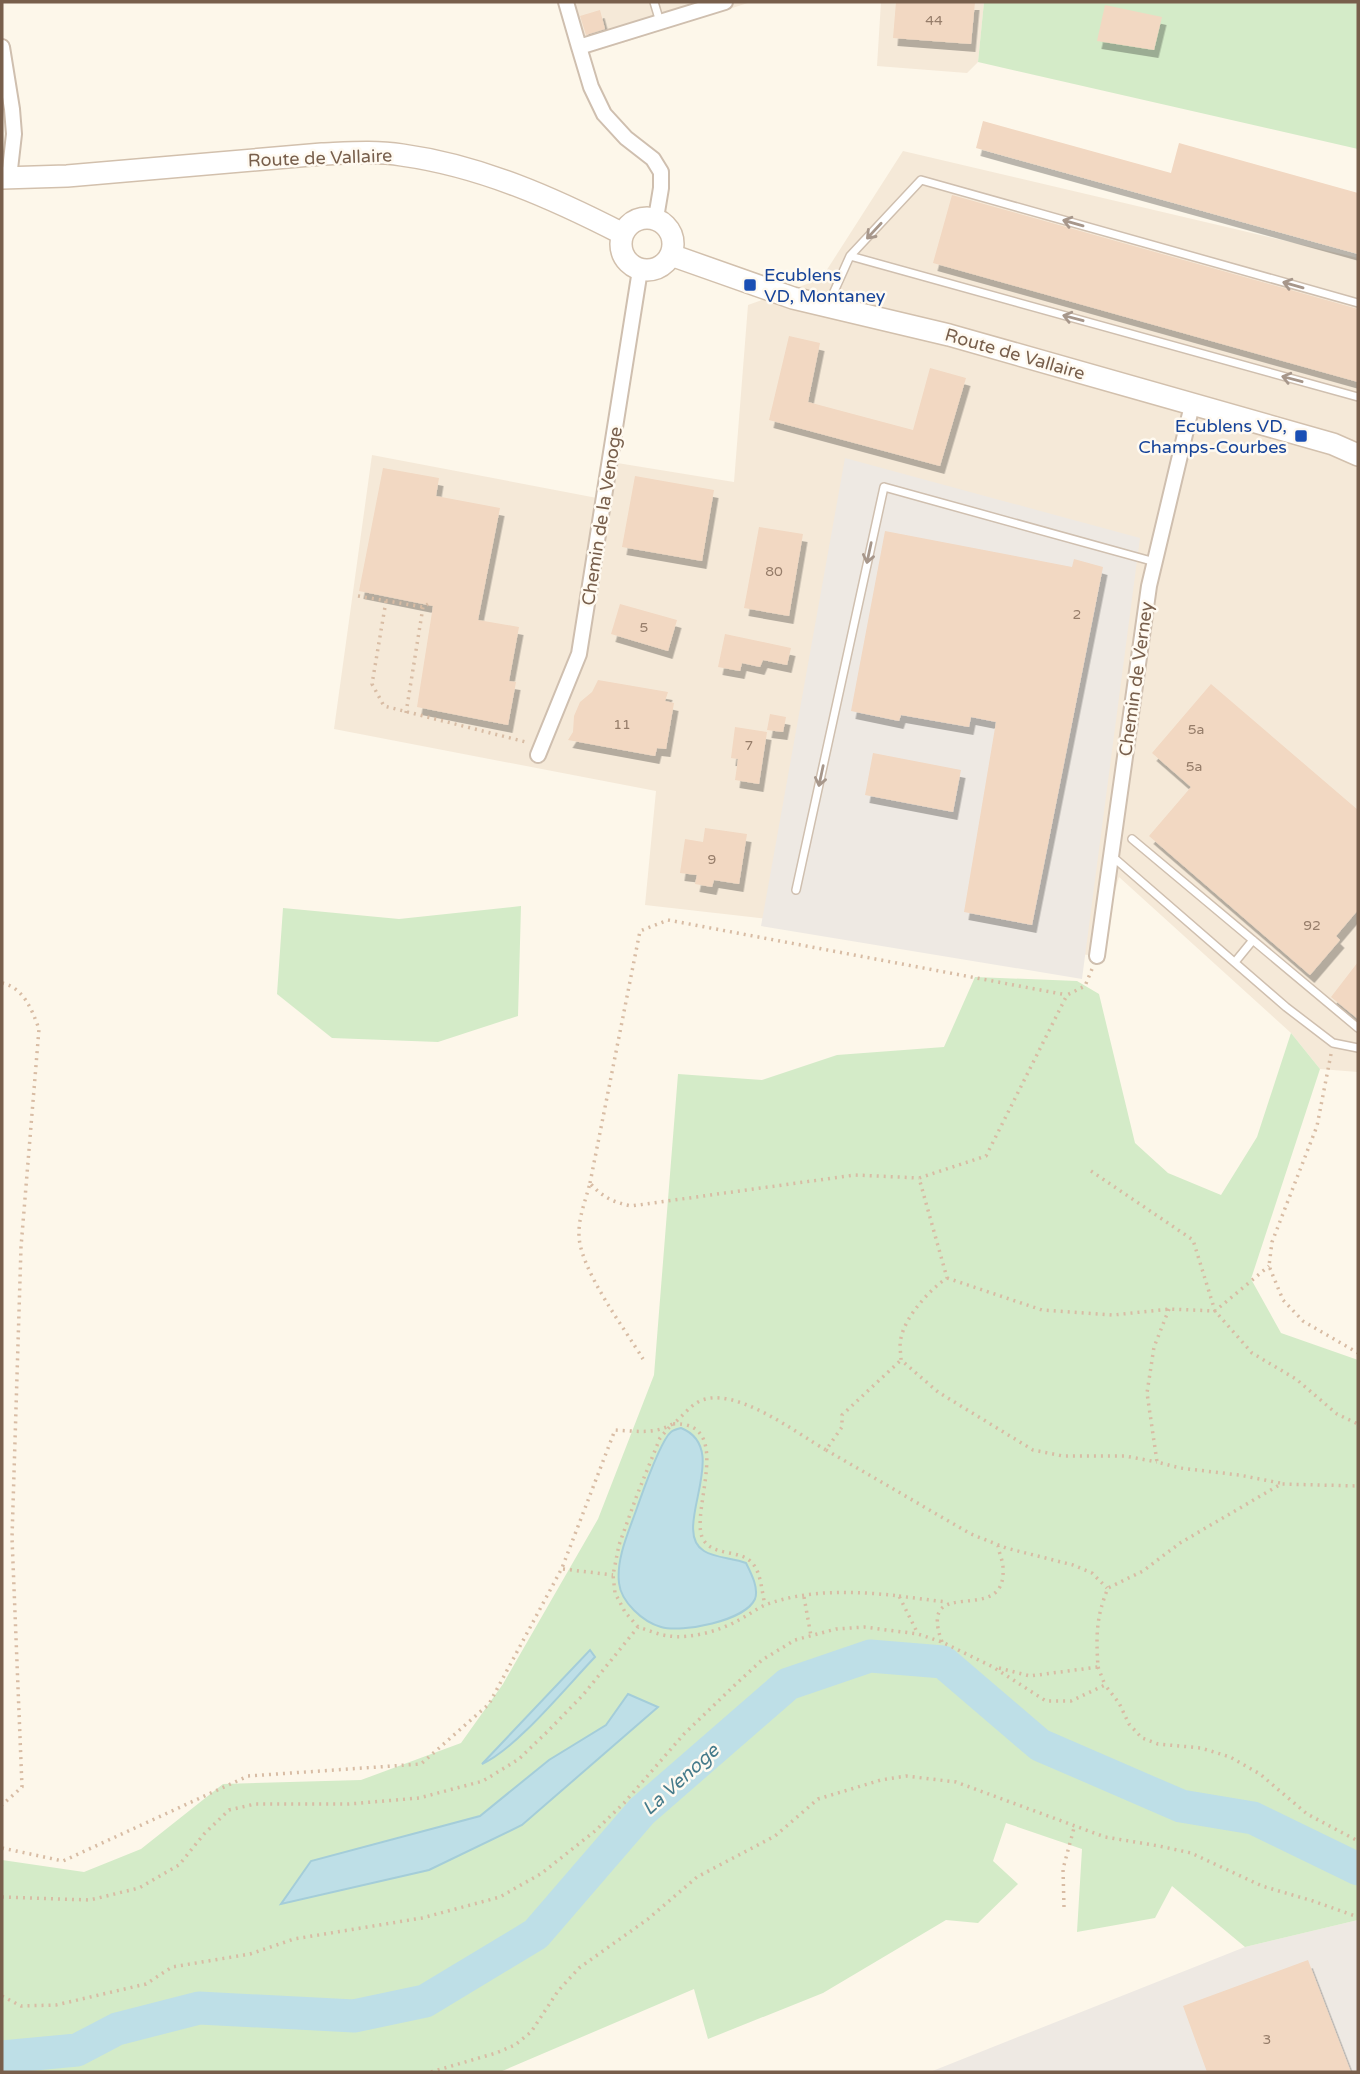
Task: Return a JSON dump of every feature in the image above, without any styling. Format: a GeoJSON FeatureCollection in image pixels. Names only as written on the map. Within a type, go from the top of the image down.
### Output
{"type":"FeatureCollection","features":[{"type":"Feature","properties":{"kind":"street"},"geometry":{"type":"LineString","coordinates":[[566,2],[593,94],[604,114],[626,138],[653,159],[661,172],[656,218]]}},
{"type":"Feature","properties":{"kind":"street"},"geometry":{"type":"LineString","coordinates":[[579,47],[724,2]]}},
{"type":"Feature","properties":{"kind":"street"},"geometry":{"type":"LineString","coordinates":[[2,47],[12,109],[13,134],[6,178]]}},
{"type":"Feature","properties":{"kind":"street","name":"Route de Vallaire"},"geometry":{"type":"LineString","coordinates":[[6,178],[67,176],[322,154],[361,152],[401,155],[452,164],[505,179],[623,234]]}},
{"type":"Feature","properties":{"kind":"street"},"geometry":{"type":"LineString","coordinates":[[656,218],[672,236],[671,255],[663,265],[655,269],[640,270],[628,261],[623,253],[623,234],[636,220],[656,218]]}},
{"type":"Feature","properties":{"kind":"street","name":"Route de Vallaire"},"geometry":{"type":"LineString","coordinates":[[671,255],[764,289],[827,307],[949,335],[1333,444],[1358,455]]}},
{"type":"Feature","properties":{"kind":"street","name":"Chemin de la Venoge"},"geometry":{"type":"LineString","coordinates":[[540,750],[579,654],[640,270]]}},
{"type":"Feature","properties":{"kind":"street","name":"Chemin de Verney"},"geometry":{"type":"LineString","coordinates":[[1097,956],[1149,586],[1192,405]]}},
{"type":"Feature","properties":{"kind":"lane"},"geometry":{"type":"LineString","coordinates":[[654,2],[660,23]]}},
{"type":"Feature","properties":{"kind":"lane"},"geometry":{"type":"LineString","coordinates":[[827,307],[850,256],[921,180],[1358,303]]}},
{"type":"Feature","properties":{"kind":"lane"},"geometry":{"type":"LineString","coordinates":[[850,256],[1358,397]]}},
{"type":"Feature","properties":{"kind":"lane"},"geometry":{"type":"LineString","coordinates":[[796,890],[884,486],[1155,562]]}},
{"type":"Feature","properties":{"kind":"lane"},"geometry":{"type":"LineString","coordinates":[[1132,838],[1358,1028]]}},
{"type":"Feature","properties":{"kind":"lane"},"geometry":{"type":"LineString","coordinates":[[1112,856],[1333,1043],[1358,1048]]}},
{"type":"Feature","properties":{"kind":"lane"},"geometry":{"type":"LineString","coordinates":[[1235,962],[1253,940]]}},
{"type":"Feature","properties":{"kind":"path"},"geometry":{"type":"LineString","coordinates":[[358,596],[423,607],[428,604]]}},
{"type":"Feature","properties":{"kind":"path"},"geometry":{"type":"LineString","coordinates":[[386,601],[372,684],[384,706],[540,750]]}},
{"type":"Feature","properties":{"kind":"path"},"geometry":{"type":"LineString","coordinates":[[406,713],[423,607]]}},
{"type":"Feature","properties":{"kind":"path"},"geometry":{"type":"LineString","coordinates":[[643,1359],[592,1276],[579,1233],[640,931],[668,920],[1067,995]]}},
{"type":"Feature","properties":{"kind":"path"},"geometry":{"type":"LineString","coordinates":[[590,1183],[599,1194],[611,1202],[631,1206],[855,1175],[919,1178],[986,1156],[1067,995],[1085,986],[1097,956]]}},
{"type":"Feature","properties":{"kind":"path"},"geometry":{"type":"LineString","coordinates":[[2,984],[7,984],[29,1002],[39,1029],[22,1247],[12,1538],[22,1787],[2,1805]]}},
{"type":"Feature","properties":{"kind":"path"},"geometry":{"type":"LineString","coordinates":[[1333,1043],[1317,1126],[1272,1242],[1269,1266],[1283,1300],[1303,1321],[1358,1353]]}},
{"type":"Feature","properties":{"kind":"path"},"geometry":{"type":"LineString","coordinates":[[1091,1171],[1193,1240],[1214,1311],[1252,1353],[1296,1380],[1337,1414],[1358,1424]]}},
{"type":"Feature","properties":{"kind":"path"},"geometry":{"type":"LineString","coordinates":[[919,1178],[947,1278]]}},
{"type":"Feature","properties":{"kind":"path"},"geometry":{"type":"LineString","coordinates":[[947,1278],[1042,1310],[1112,1315],[1169,1309],[1214,1311],[1269,1266]]}},
{"type":"Feature","properties":{"kind":"path"},"geometry":{"type":"LineString","coordinates":[[826,1450],[842,1427],[842,1415],[901,1360],[901,1338],[913,1314],[932,1288],[947,1278]]}},
{"type":"Feature","properties":{"kind":"path"},"geometry":{"type":"LineString","coordinates":[[1157,1462],[1147,1393],[1154,1347],[1169,1309]]}},
{"type":"Feature","properties":{"kind":"path"},"geometry":{"type":"LineString","coordinates":[[901,1360],[938,1392],[1033,1450],[1063,1456],[1125,1456],[1281,1484],[1358,1486]]}},
{"type":"Feature","properties":{"kind":"path"},"geometry":{"type":"LineString","coordinates":[[997,1545],[1003,1568],[1001,1585],[990,1597],[972,1602],[948,1602],[852,1591],[804,1597],[765,1605],[728,1626],[696,1634],[670,1636],[638,1627],[625,1612],[615,1593],[613,1575],[619,1545],[660,1438],[699,1401],[720,1396],[745,1402],[971,1534],[997,1545],[1092,1573],[1108,1588]]}},
{"type":"Feature","properties":{"kind":"path"},"geometry":{"type":"LineString","coordinates":[[2,1848],[64,1861],[248,1776],[421,1763],[489,1704],[562,1569],[615,1430],[651,1432],[684,1423],[694,1428],[704,1442],[708,1464],[702,1536],[709,1546],[745,1557],[754,1564],[765,1605]]}},
{"type":"Feature","properties":{"kind":"path"},"geometry":{"type":"LineString","coordinates":[[1281,1484],[1180,1543],[1143,1571],[1108,1588],[1098,1612],[1098,1667],[1105,1685],[1119,1703],[1129,1724],[1142,1738],[1158,1744],[1201,1748],[1230,1757],[1260,1774],[1307,1814],[1358,1841]]}},
{"type":"Feature","properties":{"kind":"path"},"geometry":{"type":"LineString","coordinates":[[562,1569],[613,1575]]}},
{"type":"Feature","properties":{"kind":"path"},"geometry":{"type":"LineString","coordinates":[[804,1597],[811,1636]]}},
{"type":"Feature","properties":{"kind":"path"},"geometry":{"type":"LineString","coordinates":[[899,1597],[918,1634]]}},
{"type":"Feature","properties":{"kind":"path"},"geometry":{"type":"LineString","coordinates":[[942,1642],[936,1626],[937,1613],[942,1605],[948,1602]]}},
{"type":"Feature","properties":{"kind":"path"},"geometry":{"type":"LineString","coordinates":[[2,1897],[90,1900],[139,1888],[179,1865],[204,1834],[229,1810],[255,1804],[349,1804],[419,1798],[483,1781],[519,1759],[548,1732],[583,1695],[638,1627]]}},
{"type":"Feature","properties":{"kind":"path"},"geometry":{"type":"LineString","coordinates":[[2,1996],[21,2006],[56,2005],[146,1984],[172,1967],[250,1954],[294,1939],[422,1918],[500,1897],[542,1873],[595,1831],[624,1803],[684,1734],[762,1660],[795,1640],[836,1629],[864,1627],[918,1634],[942,1642],[993,1667],[1046,1701],[1071,1701],[1105,1685]]}},
{"type":"Feature","properties":{"kind":"path"},"geometry":{"type":"LineString","coordinates":[[993,1667],[1031,1676],[1098,1667]]}},
{"type":"Feature","properties":{"kind":"path"},"geometry":{"type":"LineString","coordinates":[[431,2072],[515,2045],[531,2032],[558,1991],[579,1968],[649,1919],[697,1877],[775,1836],[818,1799],[881,1780],[906,1776],[956,1782],[1074,1828],[1105,1837],[1191,1853],[1262,1886],[1313,1900],[1358,1917]]}},
{"type":"Feature","properties":{"kind":"path"},"geometry":{"type":"LineString","coordinates":[[1064,1907],[1063,1868],[1074,1828]]}},
{"type":"Feature","properties":{"kind":"shaded area"},"geometry":{"type":"Polygon","coordinates":[[[558,2],[751,2],[575,58],[558,2]]]}},
{"type":"Feature","properties":{"kind":"shaded area"},"geometry":{"type":"Polygon","coordinates":[[[881,2],[984,2],[978,62],[967,73],[877,66],[881,2]]]}},
{"type":"Feature","properties":{"kind":"shaded area"},"geometry":{"type":"Polygon","coordinates":[[[903,151],[1358,258],[1358,1072],[1320,1069],[1291,1033],[1119,877],[1097,956],[645,905],[656,791],[334,729],[372,455],[597,498],[605,461],[734,482],[748,305],[821,279],[903,151]]]}},
{"type":"Feature","properties":{"kind":"shaded area"},"geometry":{"type":"Polygon","coordinates":[[[845,458],[1140,538],[1082,979],[761,926],[845,458]]]}},
{"type":"Feature","properties":{"kind":"shaded area"},"geometry":{"type":"Polygon","coordinates":[[[1358,1920],[1358,2072],[930,2072],[1245,1947],[1358,1920]]]}},
{"type":"Feature","properties":{"kind":"green space"},"geometry":{"type":"Polygon","coordinates":[[[984,2],[1358,2],[1358,149],[978,62],[984,2]]]}},
{"type":"Feature","properties":{"kind":"green space"},"geometry":{"type":"Polygon","coordinates":[[[521,906],[518,1016],[438,1042],[332,1038],[277,994],[283,908],[399,919],[521,906]]]}},
{"type":"Feature","properties":{"kind":"green space"},"geometry":{"type":"Polygon","coordinates":[[[975,977],[1077,981],[1099,994],[1135,1143],[1168,1173],[1221,1195],[1257,1137],[1291,1033],[1320,1069],[1251,1279],[1281,1333],[1358,1360],[1358,1920],[1245,1947],[1172,1886],[1155,1918],[1077,1932],[1082,1849],[1006,1823],[993,1861],[1018,1884],[978,1923],[946,1920],[823,1993],[708,2039],[694,1989],[500,2072],[2,2072],[2,1860],[84,1872],[141,1849],[223,1784],[361,1780],[461,1743],[503,1684],[598,1519],[654,1375],[678,1074],[762,1080],[837,1055],[944,1047],[975,977]]]}},
{"type":"Feature","properties":{"kind":"water"},"geometry":{"type":"Polygon","coordinates":[[[681,1428],[696,1438],[702,1453],[702,1471],[693,1526],[695,1541],[708,1553],[746,1563],[754,1581],[756,1595],[749,1607],[726,1619],[697,1627],[671,1628],[654,1624],[640,1616],[628,1604],[621,1590],[619,1573],[624,1543],[657,1455],[671,1432],[681,1428]]]}},
{"type":"Feature","properties":{"kind":"water"},"geometry":{"type":"Polygon","coordinates":[[[590,1650],[595,1657],[541,1716],[510,1745],[482,1764],[590,1650]]]}},
{"type":"Feature","properties":{"kind":"water"},"geometry":{"type":"Polygon","coordinates":[[[628,1694],[658,1707],[522,1825],[429,1870],[281,1904],[311,1861],[480,1816],[549,1760],[606,1725],[628,1694]]]}},
{"type":"Feature","properties":{"kind":"building"},"geometry":{"type":"Polygon","coordinates":[[[896,2],[975,2],[971,44],[893,38],[896,2]]]}},
{"type":"Feature","properties":{"kind":"building"},"geometry":{"type":"Polygon","coordinates":[[[1105,5],[1162,17],[1154,50],[1097,41],[1105,5]]]}},
{"type":"Feature","properties":{"kind":"building"},"geometry":{"type":"Polygon","coordinates":[[[600,10],[605,29],[586,35],[580,16],[600,10]]]}},
{"type":"Feature","properties":{"kind":"building"},"geometry":{"type":"Polygon","coordinates":[[[983,121],[1171,173],[1179,143],[1358,193],[1358,254],[976,148],[983,121]]]}},
{"type":"Feature","properties":{"kind":"building"},"geometry":{"type":"Polygon","coordinates":[[[952,195],[1358,309],[1358,382],[933,263],[952,195]]]}},
{"type":"Feature","properties":{"kind":"building"},"geometry":{"type":"Polygon","coordinates":[[[789,336],[820,343],[808,402],[913,430],[930,368],[966,378],[940,466],[769,420],[789,336]]]}},
{"type":"Feature","properties":{"kind":"building"},"geometry":{"type":"Polygon","coordinates":[[[383,468],[439,478],[436,496],[500,508],[478,620],[519,627],[509,681],[516,682],[508,725],[417,707],[433,606],[359,591],[383,468]]]}},
{"type":"Feature","properties":{"kind":"building"},"geometry":{"type":"Polygon","coordinates":[[[635,476],[714,490],[702,561],[622,547],[635,476]]]}},
{"type":"Feature","properties":{"kind":"building"},"geometry":{"type":"Polygon","coordinates":[[[759,527],[803,534],[789,616],[744,608],[759,527]]]}},
{"type":"Feature","properties":{"kind":"building"},"geometry":{"type":"Polygon","coordinates":[[[885,531],[1072,567],[1074,559],[1103,567],[1032,925],[964,912],[996,722],[971,717],[969,727],[901,715],[899,721],[851,711],[885,531]]]}},
{"type":"Feature","properties":{"kind":"building"},"geometry":{"type":"Polygon","coordinates":[[[620,604],[677,620],[668,651],[611,634],[620,604]]]}},
{"type":"Feature","properties":{"kind":"building"},"geometry":{"type":"Polygon","coordinates":[[[725,634],[791,648],[787,665],[763,660],[760,667],[742,663],[740,671],[718,667],[725,634]]]}},
{"type":"Feature","properties":{"kind":"building"},"geometry":{"type":"Polygon","coordinates":[[[598,680],[668,692],[665,701],[674,703],[666,749],[657,748],[655,756],[568,740],[573,732],[574,716],[580,702],[592,692],[598,680]]]}},
{"type":"Feature","properties":{"kind":"building"},"geometry":{"type":"Polygon","coordinates":[[[1211,684],[1358,810],[1358,910],[1336,936],[1340,940],[1310,975],[1149,836],[1191,787],[1152,753],[1211,684]]]}},
{"type":"Feature","properties":{"kind":"building"},"geometry":{"type":"Polygon","coordinates":[[[770,714],[786,717],[783,732],[767,730],[770,714]]]}},
{"type":"Feature","properties":{"kind":"building"},"geometry":{"type":"Polygon","coordinates":[[[735,727],[767,732],[759,784],[735,780],[738,759],[731,758],[735,727]]]}},
{"type":"Feature","properties":{"kind":"building"},"geometry":{"type":"Polygon","coordinates":[[[873,753],[961,770],[953,812],[865,795],[873,753]]]}},
{"type":"Feature","properties":{"kind":"building"},"geometry":{"type":"Polygon","coordinates":[[[705,828],[747,834],[739,884],[714,880],[712,887],[695,884],[697,875],[680,873],[685,839],[703,842],[705,828]]]}},
{"type":"Feature","properties":{"kind":"building"},"geometry":{"type":"Polygon","coordinates":[[[1358,962],[1358,1019],[1331,997],[1358,962]]]}},
{"type":"Feature","properties":{"kind":"building"},"geometry":{"type":"Polygon","coordinates":[[[1308,1960],[1351,2072],[1207,2072],[1183,2006],[1308,1960]]]}},
{"type":"Feature","properties":{"kind":"waterway","name":"La Venoge"},"geometry":{"type":"LineString","coordinates":[[2,2057],[77,2050],[117,2029],[199,2008],[354,2016],[425,2001],[536,1934],[642,1811],[788,1684],[870,1656],[943,1662],[1040,1745],[1181,1806],[1253,1818],[1358,1869]]}},
{"type":"Feature","properties":{"kind":"place","name":"Ecublens VD, Montaney"},"geometry":{"type":"Point","coordinates":[750,285]}},
{"type":"Feature","properties":{"kind":"place","name":"Ecublens VD, Champs-Courbes"},"geometry":{"type":"Point","coordinates":[1301,436]}}]}
